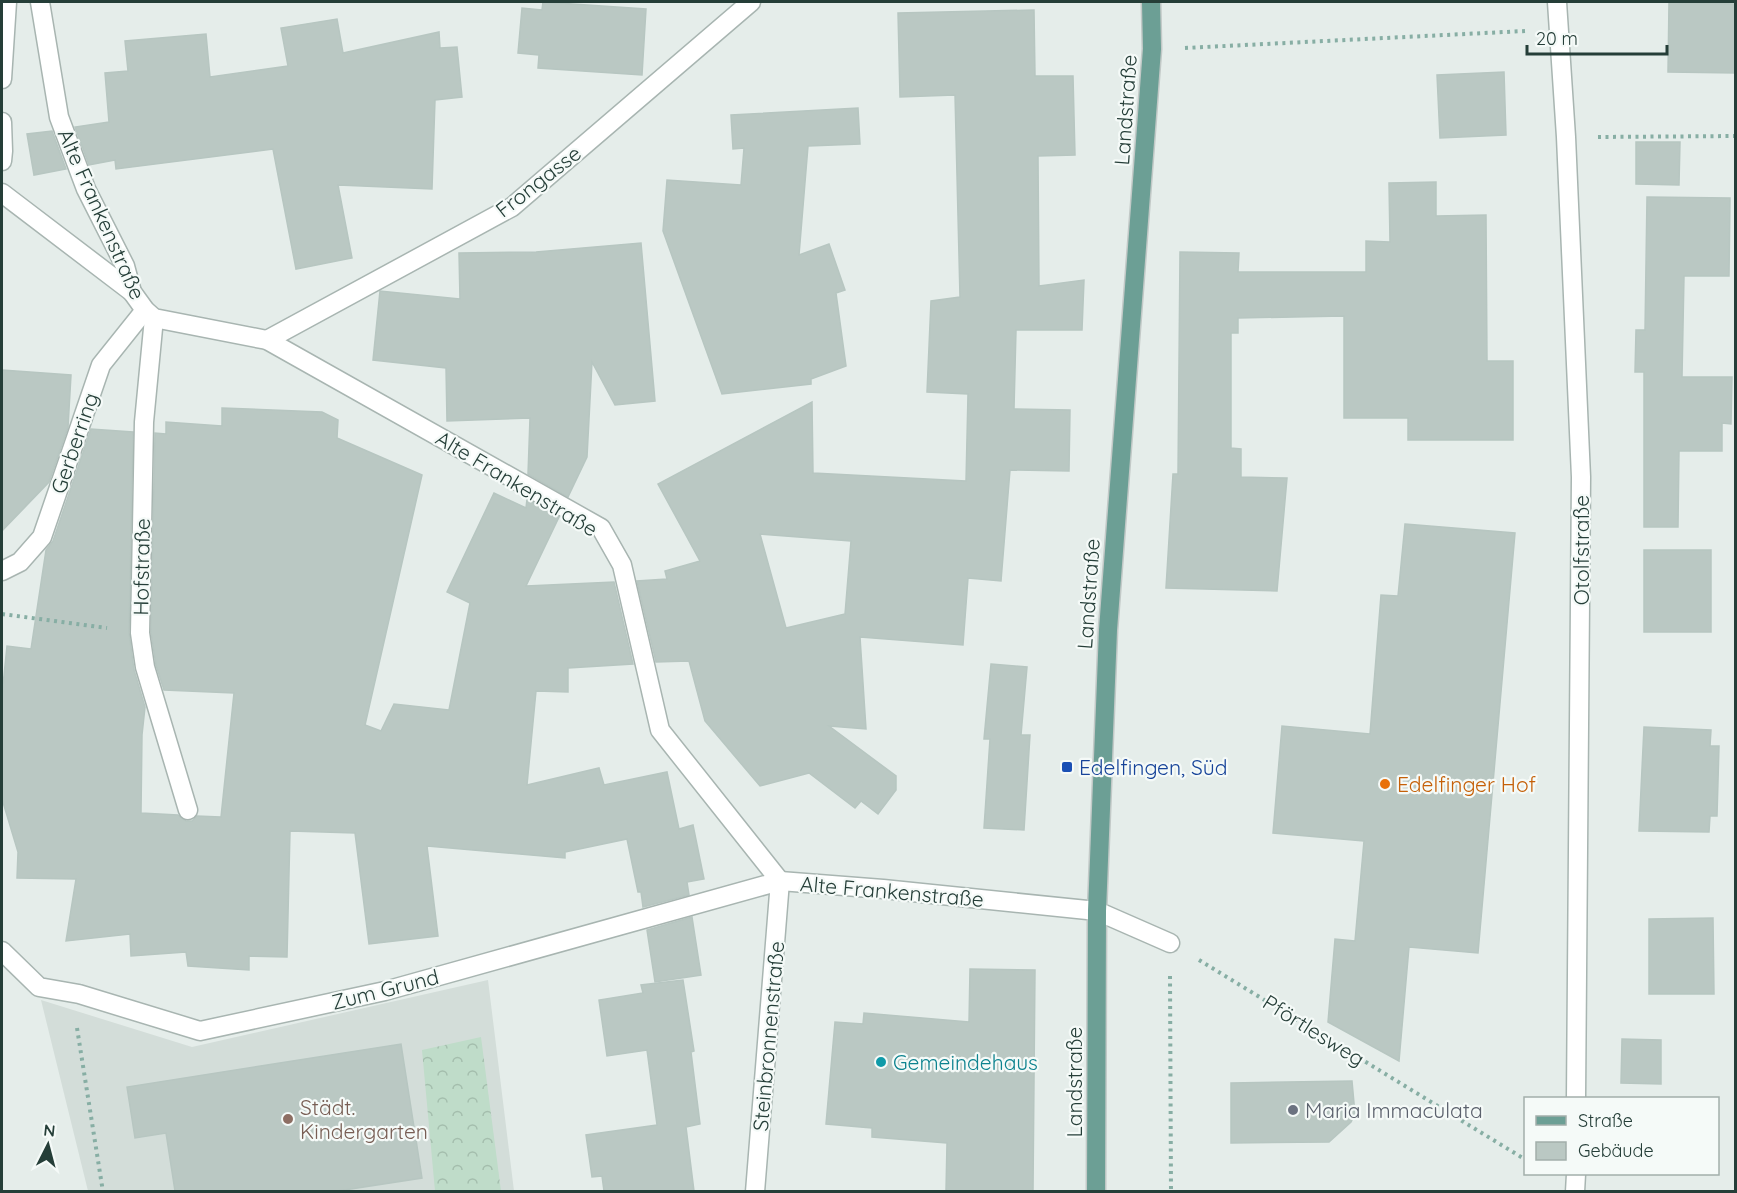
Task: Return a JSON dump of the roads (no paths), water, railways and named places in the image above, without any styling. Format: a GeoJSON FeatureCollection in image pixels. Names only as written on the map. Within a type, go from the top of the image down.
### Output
{"type":"FeatureCollection","features":[{"type":"Feature","properties":{"kind":"main road","name":"Landstraße"},"geometry":{"type":"LineString","coordinates":[[1096,1191],[1097,911],[1107,630],[1152,50],[1151,2]]}},
{"type":"Feature","properties":{"kind":"street"},"geometry":{"type":"LineString","coordinates":[[2,79],[7,2]]}},
{"type":"Feature","properties":{"kind":"street","name":"Alte Frankenstraße"},"geometry":{"type":"LineString","coordinates":[[40,2],[59,117],[86,189],[125,267],[132,292],[149,314],[267,340],[602,528],[622,566],[660,730],[780,880],[1097,911]]}},
{"type":"Feature","properties":{"kind":"street","name":"Frongasse"},"geometry":{"type":"LineString","coordinates":[[267,340],[512,207],[751,2]]}},
{"type":"Feature","properties":{"kind":"street","name":"Otolfstraße"},"geometry":{"type":"LineString","coordinates":[[1557,2],[1566,137],[1581,477],[1576,1097]]}},
{"type":"Feature","properties":{"kind":"street"},"geometry":{"type":"LineString","coordinates":[[2,122],[2,162]]}},
{"type":"Feature","properties":{"kind":"street"},"geometry":{"type":"LineString","coordinates":[[2,193],[132,292]]}},
{"type":"Feature","properties":{"kind":"street","name":"Gerberring"},"geometry":{"type":"LineString","coordinates":[[2,571],[20,562],[42,537],[101,365],[149,314]]}},
{"type":"Feature","properties":{"kind":"street","name":"Hofstraße"},"geometry":{"type":"LineString","coordinates":[[149,314],[144,422],[140,633],[145,667],[188,810]]}},
{"type":"Feature","properties":{"kind":"street","name":"Zum Grund"},"geometry":{"type":"LineString","coordinates":[[2,951],[39,987],[79,993],[200,1031],[386,991],[780,880]]}},
{"type":"Feature","properties":{"kind":"street","name":"Steinbronnenstraße"},"geometry":{"type":"LineString","coordinates":[[755,1191],[780,880]]}},
{"type":"Feature","properties":{"kind":"street"},"geometry":{"type":"LineString","coordinates":[[1097,911],[1170,943]]}},
{"type":"Feature","properties":{"kind":"place","name":"Edelfingen, Süd"},"geometry":{"type":"Point","coordinates":[1067,767]}},
{"type":"Feature","properties":{"kind":"place","name":"Edelfinger Hof"},"geometry":{"type":"Point","coordinates":[1385,784]}},
{"type":"Feature","properties":{"kind":"place","name":"Gemeindehaus"},"geometry":{"type":"Point","coordinates":[881,1062]}},
{"type":"Feature","properties":{"kind":"place","name":"Maria Immaculata"},"geometry":{"type":"Point","coordinates":[1293,1110]}},
{"type":"Feature","properties":{"kind":"place","name":"Städt. Kindergarten"},"geometry":{"type":"Point","coordinates":[288,1119]}}]}
